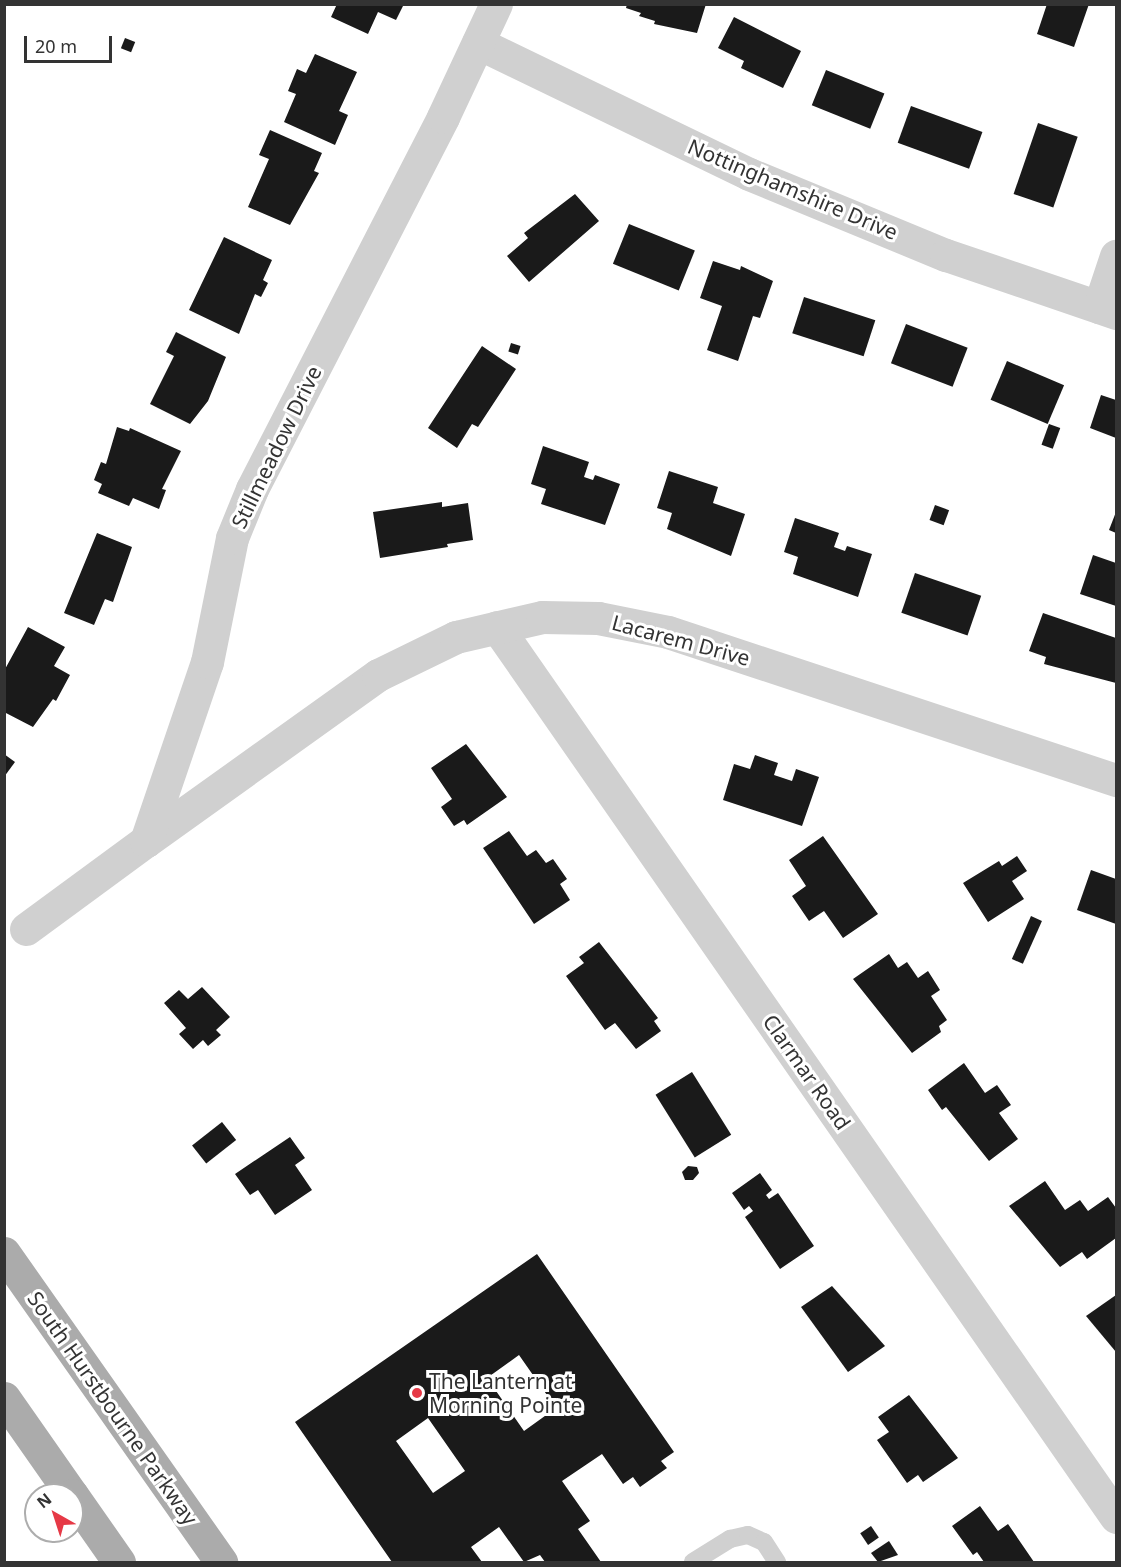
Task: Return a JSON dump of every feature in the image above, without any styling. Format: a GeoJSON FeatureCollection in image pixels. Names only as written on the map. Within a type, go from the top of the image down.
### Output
{"type":"FeatureCollection","features":[{"type":"Feature","properties":{"kind":"main road","name":"South Hurstbourne Parkway"},"geometry":{"type":"LineString","coordinates":[[4,1253],[221,1563]]}},
{"type":"Feature","properties":{"kind":"main road"},"geometry":{"type":"LineString","coordinates":[[4,1398],[64,1483]]}},
{"type":"Feature","properties":{"kind":"main road"},"geometry":{"type":"LineString","coordinates":[[84,1512],[119,1563]]}},
{"type":"Feature","properties":{"kind":"street","name":"Stillmeadow Drive"},"geometry":{"type":"LineString","coordinates":[[146,841],[207,662],[232,538],[252,489],[496,4]]}},
{"type":"Feature","properties":{"kind":"street","name":"Nottinghamshire Drive"},"geometry":{"type":"LineString","coordinates":[[478,43],[749,174],[946,255],[1108,310]]}},
{"type":"Feature","properties":{"kind":"street"},"geometry":{"type":"LineString","coordinates":[[1108,310],[1116,256]]}},
{"type":"Feature","properties":{"kind":"street","name":"Lacarem Drive"},"geometry":{"type":"LineString","coordinates":[[146,841],[378,675],[442,642],[542,617],[570,617],[668,632],[1116,780]]}},
{"type":"Feature","properties":{"kind":"street","name":"Clarmar Road"},"geometry":{"type":"LineString","coordinates":[[496,627],[1116,1517]]}},
{"type":"Feature","properties":{"kind":"street"},"geometry":{"type":"LineString","coordinates":[[26,929],[146,841]]}},
{"type":"Feature","properties":{"kind":"lane"},"geometry":{"type":"LineString","coordinates":[[693,1563],[730,1539],[748,1535],[764,1542],[777,1563]]}},
{"type":"Feature","properties":{"kind":"building"},"geometry":{"type":"Polygon","coordinates":[[[337,4],[404,4],[396,20],[378,12],[368,34],[331,17],[337,4]]]}},
{"type":"Feature","properties":{"kind":"building"},"geometry":{"type":"Polygon","coordinates":[[[627,4],[706,4],[697,33],[654,24],[655,21],[639,16],[641,13],[626,8],[627,4]]]}},
{"type":"Feature","properties":{"kind":"building"},"geometry":{"type":"Polygon","coordinates":[[[1047,4],[1089,4],[1074,47],[1037,34],[1047,4]]]}},
{"type":"Feature","properties":{"kind":"building"},"geometry":{"type":"Polygon","coordinates":[[[734,17],[801,51],[783,88],[741,68],[744,61],[718,48],[734,17]]]}},
{"type":"Feature","properties":{"kind":"building"},"geometry":{"type":"Polygon","coordinates":[[[125,38],[135,42],[131,52],[121,48],[125,38]]]}},
{"type":"Feature","properties":{"kind":"building"},"geometry":{"type":"Polygon","coordinates":[[[315,54],[357,72],[339,111],[348,115],[335,145],[284,122],[296,94],[288,91],[297,69],[306,73],[315,54]]]}},
{"type":"Feature","properties":{"kind":"building"},"geometry":{"type":"Polygon","coordinates":[[[826,70],[884,94],[870,129],[812,105],[826,70]]]}},
{"type":"Feature","properties":{"kind":"building"},"geometry":{"type":"Polygon","coordinates":[[[911,106],[982,132],[969,169],[898,143],[911,106]]]}},
{"type":"Feature","properties":{"kind":"building"},"geometry":{"type":"Polygon","coordinates":[[[1038,123],[1078,137],[1053,208],[1014,194],[1038,123]]]}},
{"type":"Feature","properties":{"kind":"building"},"geometry":{"type":"Polygon","coordinates":[[[270,130],[322,153],[314,171],[319,173],[290,225],[248,207],[269,159],[259,155],[270,130]]]}},
{"type":"Feature","properties":{"kind":"building"},"geometry":{"type":"Polygon","coordinates":[[[575,194],[599,221],[529,282],[507,256],[528,238],[524,233],[575,194]]]}},
{"type":"Feature","properties":{"kind":"building"},"geometry":{"type":"Polygon","coordinates":[[[629,224],[695,251],[679,290],[613,264],[629,224]]]}},
{"type":"Feature","properties":{"kind":"building"},"geometry":{"type":"Polygon","coordinates":[[[224,237],[272,260],[263,280],[268,283],[261,297],[255,294],[239,334],[189,310],[224,237]]]}},
{"type":"Feature","properties":{"kind":"building"},"geometry":{"type":"Polygon","coordinates":[[[713,261],[740,270],[741,266],[773,281],[760,318],[753,316],[738,361],[707,350],[722,306],[700,298],[713,261]]]}},
{"type":"Feature","properties":{"kind":"building"},"geometry":{"type":"Polygon","coordinates":[[[804,297],[875,320],[864,356],[792,333],[804,297]]]}},
{"type":"Feature","properties":{"kind":"building"},"geometry":{"type":"Polygon","coordinates":[[[906,324],[968,348],[953,387],[891,363],[906,324]]]}},
{"type":"Feature","properties":{"kind":"building"},"geometry":{"type":"Polygon","coordinates":[[[176,332],[226,357],[208,401],[190,424],[150,404],[174,356],[166,352],[176,332]]]}},
{"type":"Feature","properties":{"kind":"building"},"geometry":{"type":"Polygon","coordinates":[[[511,343],[521,346],[518,355],[508,352],[511,343]]]}},
{"type":"Feature","properties":{"kind":"building"},"geometry":{"type":"Polygon","coordinates":[[[482,346],[516,369],[478,427],[472,424],[457,448],[428,428],[482,346]]]}},
{"type":"Feature","properties":{"kind":"building"},"geometry":{"type":"Polygon","coordinates":[[[1007,361],[1064,385],[1048,424],[991,400],[1007,361]]]}},
{"type":"Feature","properties":{"kind":"building"},"geometry":{"type":"Polygon","coordinates":[[[1101,395],[1116,400],[1116,438],[1090,428],[1101,395]]]}},
{"type":"Feature","properties":{"kind":"building"},"geometry":{"type":"Polygon","coordinates":[[[1049,424],[1060,428],[1053,449],[1041,445],[1049,424]]]}},
{"type":"Feature","properties":{"kind":"building"},"geometry":{"type":"Polygon","coordinates":[[[117,427],[129,431],[130,428],[181,451],[162,489],[166,490],[159,509],[133,498],[129,506],[98,493],[102,484],[94,480],[101,462],[106,464],[117,427]]]}},
{"type":"Feature","properties":{"kind":"building"},"geometry":{"type":"Polygon","coordinates":[[[543,446],[589,462],[584,477],[593,480],[595,475],[620,484],[605,525],[541,504],[546,489],[531,484],[543,446]]]}},
{"type":"Feature","properties":{"kind":"building"},"geometry":{"type":"Polygon","coordinates":[[[669,471],[718,487],[713,503],[745,514],[731,556],[667,529],[672,513],[657,508],[669,471]]]}},
{"type":"Feature","properties":{"kind":"building"},"geometry":{"type":"Polygon","coordinates":[[[442,502],[442,507],[468,503],[473,540],[447,544],[448,547],[380,558],[373,512],[442,502]]]}},
{"type":"Feature","properties":{"kind":"building"},"geometry":{"type":"Polygon","coordinates":[[[935,505],[949,510],[944,525],[930,520],[935,505]]]}},
{"type":"Feature","properties":{"kind":"building"},"geometry":{"type":"Polygon","coordinates":[[[1116,512],[1116,533],[1109,530],[1116,512]]]}},
{"type":"Feature","properties":{"kind":"building"},"geometry":{"type":"Polygon","coordinates":[[[795,518],[839,533],[834,547],[845,551],[847,546],[872,554],[858,597],[793,574],[798,557],[784,552],[795,518]]]}},
{"type":"Feature","properties":{"kind":"building"},"geometry":{"type":"Polygon","coordinates":[[[97,533],[132,547],[113,602],[105,599],[94,625],[64,613],[97,533]]]}},
{"type":"Feature","properties":{"kind":"building"},"geometry":{"type":"Polygon","coordinates":[[[1093,555],[1116,563],[1116,606],[1080,594],[1093,555]]]}},
{"type":"Feature","properties":{"kind":"building"},"geometry":{"type":"Polygon","coordinates":[[[915,573],[981,596],[968,636],[901,613],[915,573]]]}},
{"type":"Feature","properties":{"kind":"building"},"geometry":{"type":"Polygon","coordinates":[[[1043,613],[1116,638],[1116,683],[1044,664],[1046,657],[1029,651],[1043,613]]]}},
{"type":"Feature","properties":{"kind":"building"},"geometry":{"type":"Polygon","coordinates":[[[28,627],[65,647],[54,666],[70,675],[56,701],[53,699],[33,727],[4,712],[4,671],[28,627]]]}},
{"type":"Feature","properties":{"kind":"building"},"geometry":{"type":"Polygon","coordinates":[[[466,744],[507,797],[467,825],[464,820],[454,826],[441,807],[452,799],[431,768],[466,744]]]}},
{"type":"Feature","properties":{"kind":"building"},"geometry":{"type":"Polygon","coordinates":[[[4,754],[15,762],[4,777],[4,754]]]}},
{"type":"Feature","properties":{"kind":"building"},"geometry":{"type":"Polygon","coordinates":[[[755,755],[778,763],[774,775],[792,781],[796,769],[819,777],[802,826],[723,800],[734,764],[750,769],[755,755]]]}},
{"type":"Feature","properties":{"kind":"building"},"geometry":{"type":"Polygon","coordinates":[[[509,831],[527,856],[536,850],[546,863],[553,859],[567,879],[560,884],[570,900],[534,924],[483,848],[509,831]]]}},
{"type":"Feature","properties":{"kind":"building"},"geometry":{"type":"Polygon","coordinates":[[[823,836],[878,914],[843,938],[824,911],[809,921],[792,896],[806,886],[789,860],[823,836]]]}},
{"type":"Feature","properties":{"kind":"building"},"geometry":{"type":"Polygon","coordinates":[[[1017,856],[1027,871],[1012,881],[1024,899],[988,922],[963,883],[999,861],[1002,866],[1017,856]]]}},
{"type":"Feature","properties":{"kind":"building"},"geometry":{"type":"Polygon","coordinates":[[[1091,870],[1116,879],[1116,924],[1077,910],[1091,870]]]}},
{"type":"Feature","properties":{"kind":"building"},"geometry":{"type":"Polygon","coordinates":[[[1031,916],[1042,921],[1023,964],[1012,959],[1031,916]]]}},
{"type":"Feature","properties":{"kind":"building"},"geometry":{"type":"Polygon","coordinates":[[[599,942],[658,1018],[654,1021],[661,1031],[636,1049],[615,1023],[605,1030],[566,976],[584,963],[579,957],[599,942]]]}},
{"type":"Feature","properties":{"kind":"building"},"geometry":{"type":"Polygon","coordinates":[[[889,954],[898,968],[907,962],[918,978],[928,971],[940,990],[931,996],[947,1020],[939,1026],[941,1032],[912,1053],[853,979],[889,954]]]}},
{"type":"Feature","properties":{"kind":"building"},"geometry":{"type":"Polygon","coordinates":[[[202,987],[230,1017],[216,1030],[221,1035],[208,1046],[203,1040],[193,1049],[179,1034],[186,1028],[164,1003],[179,990],[188,999],[202,987]]]}},
{"type":"Feature","properties":{"kind":"building"},"geometry":{"type":"Polygon","coordinates":[[[964,1063],[985,1093],[997,1085],[1011,1105],[999,1113],[1018,1139],[989,1161],[946,1107],[942,1110],[928,1090],[964,1063]]]}},
{"type":"Feature","properties":{"kind":"building"},"geometry":{"type":"Polygon","coordinates":[[[692,1072],[731,1135],[695,1158],[656,1095],[692,1072]]]}},
{"type":"Feature","properties":{"kind":"building"},"geometry":{"type":"Polygon","coordinates":[[[222,1122],[236,1140],[206,1164],[192,1145],[222,1122]]]}},
{"type":"Feature","properties":{"kind":"building"},"geometry":{"type":"Polygon","coordinates":[[[290,1137],[305,1158],[295,1165],[312,1190],[275,1215],[258,1190],[250,1195],[235,1174],[290,1137]]]}},
{"type":"Feature","properties":{"kind":"building"},"geometry":{"type":"Polygon","coordinates":[[[688,1166],[697,1167],[699,1173],[693,1180],[685,1180],[682,1172],[688,1166]]]}},
{"type":"Feature","properties":{"kind":"building"},"geometry":{"type":"Polygon","coordinates":[[[760,1173],[772,1190],[766,1195],[769,1199],[778,1193],[814,1246],[780,1269],[745,1217],[753,1211],[749,1206],[744,1210],[732,1193],[760,1173]]]}},
{"type":"Feature","properties":{"kind":"building"},"geometry":{"type":"Polygon","coordinates":[[[1045,1181],[1065,1210],[1080,1200],[1088,1211],[1108,1197],[1116,1208],[1116,1238],[1087,1259],[1082,1252],[1060,1267],[1009,1206],[1045,1181]]]}},
{"type":"Feature","properties":{"kind":"building","name":"The Lantern at Morning Pointe"},"geometry":{"type":"Polygon","coordinates":[[[537,1254],[674,1452],[661,1461],[667,1468],[640,1487],[633,1477],[623,1484],[602,1454],[562,1481],[590,1521],[578,1529],[601,1562],[545,1562],[540,1555],[524,1562],[499,1527],[471,1547],[482,1562],[392,1562],[295,1422],[537,1254]],[[519,1355],[487,1378],[524,1431],[556,1408],[519,1355]],[[428,1418],[396,1441],[433,1493],[465,1471],[428,1418]]]}},
{"type":"Feature","properties":{"kind":"building"},"geometry":{"type":"Polygon","coordinates":[[[832,1286],[885,1346],[848,1372],[801,1307],[832,1286]]]}},
{"type":"Feature","properties":{"kind":"building"},"geometry":{"type":"Polygon","coordinates":[[[1116,1295],[1116,1352],[1086,1316],[1116,1295]]]}},
{"type":"Feature","properties":{"kind":"building"},"geometry":{"type":"Polygon","coordinates":[[[909,1395],[958,1458],[923,1482],[918,1475],[907,1483],[877,1440],[889,1432],[878,1417],[909,1395]]]}},
{"type":"Feature","properties":{"kind":"building"},"geometry":{"type":"Polygon","coordinates":[[[980,1506],[998,1531],[1008,1524],[1034,1562],[984,1562],[977,1552],[973,1555],[952,1526],[980,1506]]]}},
{"type":"Feature","properties":{"kind":"building"},"geometry":{"type":"Polygon","coordinates":[[[871,1526],[879,1538],[868,1545],[860,1533],[871,1526]]]}},
{"type":"Feature","properties":{"kind":"building"},"geometry":{"type":"Polygon","coordinates":[[[889,1541],[898,1555],[878,1562],[871,1553],[889,1541]]]}},
{"type":"Feature","properties":{"kind":"place","name":"The Lantern at Morning Pointe"},"geometry":{"type":"Point","coordinates":[417,1393]}}]}
